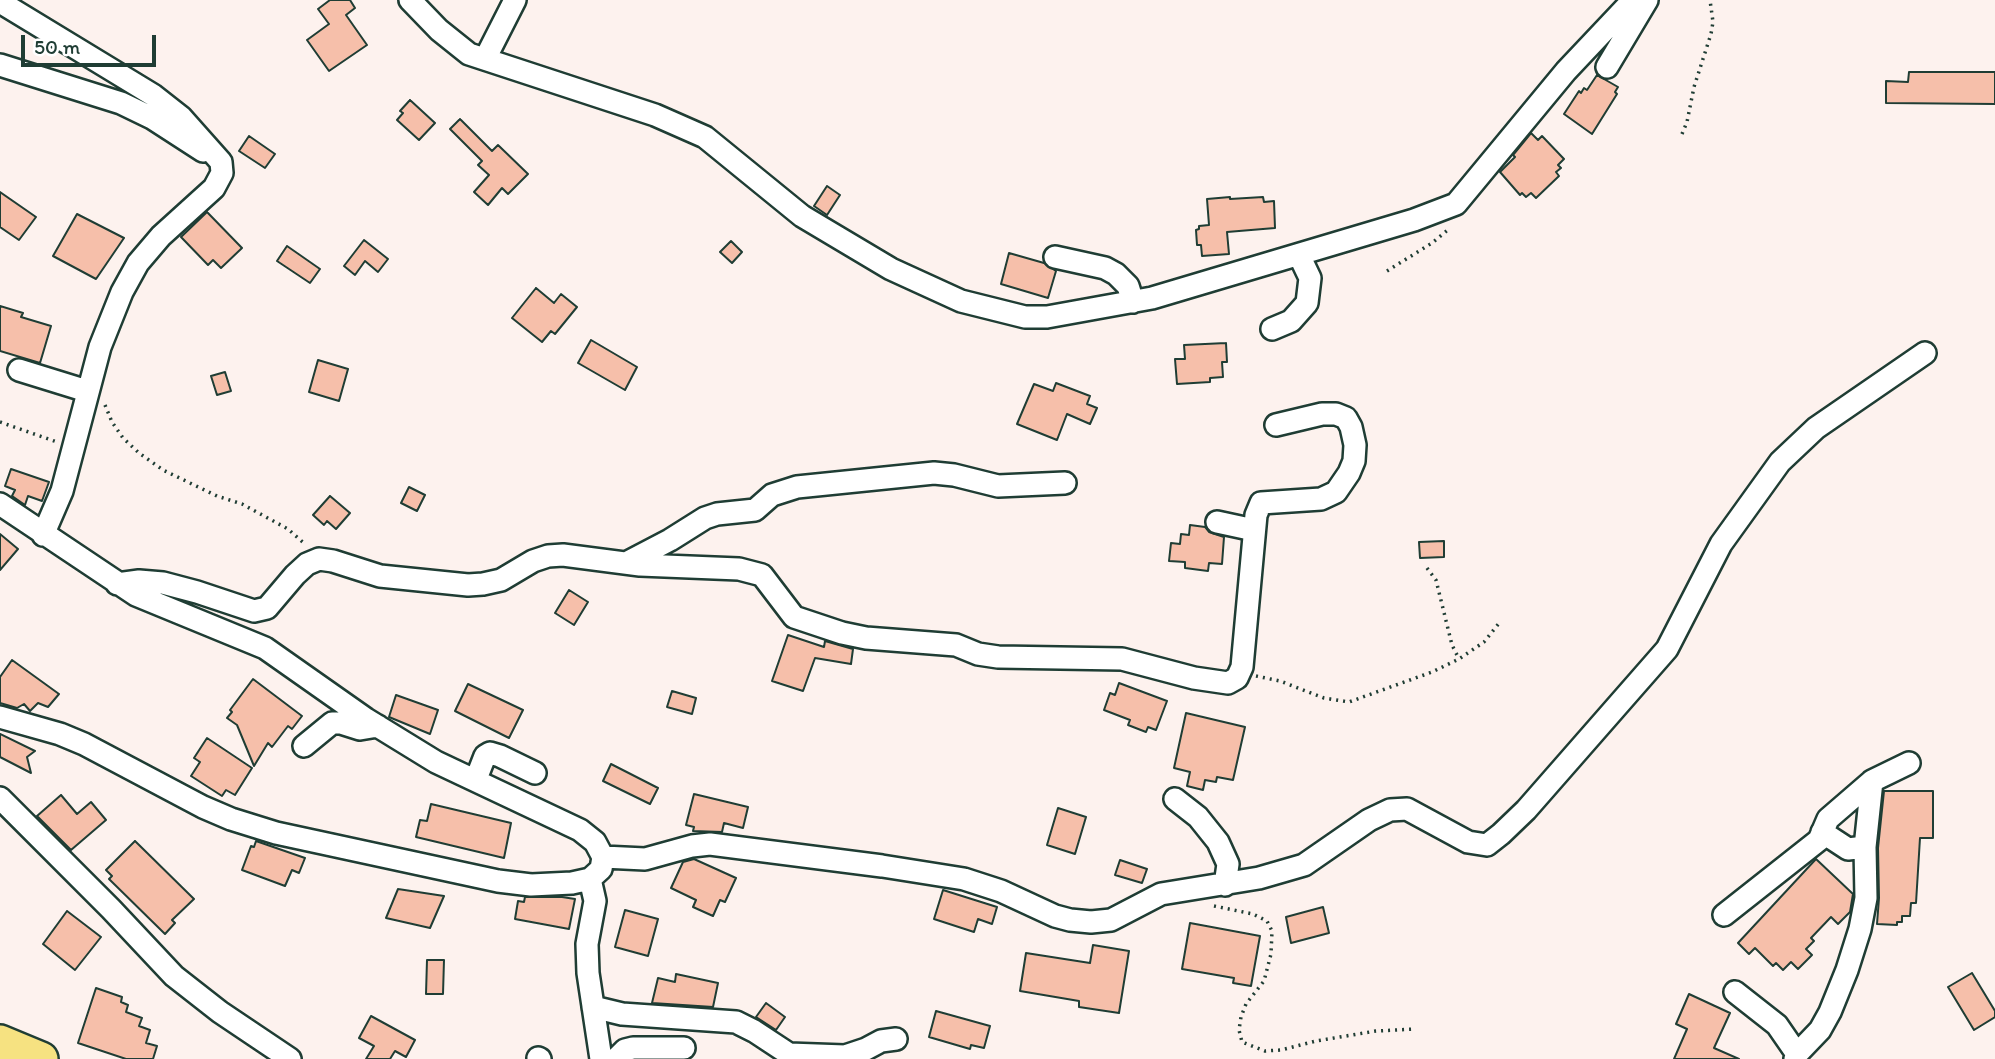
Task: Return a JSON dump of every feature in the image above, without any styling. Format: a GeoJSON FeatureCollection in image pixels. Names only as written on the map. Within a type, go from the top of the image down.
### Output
{"type":"FeatureCollection","features":[{"type":"Feature","properties":{"kind":"main road"},"geometry":{"type":"LineString","coordinates":[[0,1042],[41,1059]]}},
{"type":"Feature","properties":{"kind":"street"},"geometry":{"type":"LineString","coordinates":[[410,0],[459,48],[691,129],[718,146],[802,216],[891,269],[961,301],[1025,317],[1047,317],[1152,298],[1414,220],[1455,204],[1566,71],[1633,0]]}},
{"type":"Feature","properties":{"kind":"street"},"geometry":{"type":"LineString","coordinates":[[485,59],[515,0]]}},
{"type":"Feature","properties":{"kind":"street"},"geometry":{"type":"LineString","coordinates":[[1606,67],[1647,0]]}},
{"type":"Feature","properties":{"kind":"street"},"geometry":{"type":"LineString","coordinates":[[0,2],[153,94],[181,117],[221,162],[222,173],[214,188],[161,236],[138,263],[127,282],[108,322],[95,394],[73,448],[62,491],[43,535]]}},
{"type":"Feature","properties":{"kind":"street"},"geometry":{"type":"LineString","coordinates":[[0,65],[121,103],[152,118],[221,162]]}},
{"type":"Feature","properties":{"kind":"street"},"geometry":{"type":"LineString","coordinates":[[1272,329],[1291,321],[1307,303],[1311,291],[1310,278],[1299,255]]}},
{"type":"Feature","properties":{"kind":"street"},"geometry":{"type":"LineString","coordinates":[[1055,257],[1105,268],[1116,274],[1128,286],[1133,302]]}},
{"type":"Feature","properties":{"kind":"street"},"geometry":{"type":"LineString","coordinates":[[603,857],[645,859],[710,844],[882,866],[964,879],[1001,891],[1055,916],[1091,922],[1111,920],[1161,894],[1225,885],[1304,865],[1369,820],[1390,810],[1407,809],[1468,842],[1487,845],[1526,810],[1667,649],[1721,544],[1780,462],[1816,428],[1925,353]]}},
{"type":"Feature","properties":{"kind":"street"},"geometry":{"type":"LineString","coordinates":[[19,370],[95,394]]}},
{"type":"Feature","properties":{"kind":"street"},"geometry":{"type":"LineString","coordinates":[[117,584],[139,580],[163,583],[254,611],[267,608],[295,575],[307,564],[319,559],[380,576],[468,585],[500,580],[533,561],[562,555],[626,563],[751,571],[762,575],[771,584],[794,617],[842,633],[866,638],[956,645],[978,654],[998,657],[1122,659],[1194,678],[1228,683],[1237,678],[1242,667],[1254,530],[1261,503],[1321,499],[1336,492],[1354,461],[1355,445],[1346,418],[1336,414],[1322,414],[1276,425]]}},
{"type":"Feature","properties":{"kind":"street"},"geometry":{"type":"LineString","coordinates":[[626,563],[705,518],[755,510],[772,495],[797,487],[934,472],[998,486],[1065,483]]}},
{"type":"Feature","properties":{"kind":"street"},"geometry":{"type":"LineString","coordinates":[[0,504],[117,584],[157,604],[265,648],[378,726],[436,762],[580,830],[596,842],[603,857],[601,869],[590,879],[572,883],[531,885],[498,881],[276,833],[203,807],[61,734],[0,717]]}},
{"type":"Feature","properties":{"kind":"street"},"geometry":{"type":"LineString","coordinates":[[1217,522],[1254,530]]}},
{"type":"Feature","properties":{"kind":"street"},"geometry":{"type":"LineString","coordinates":[[304,746],[332,723],[360,729],[378,726]]}},
{"type":"Feature","properties":{"kind":"street"},"geometry":{"type":"LineString","coordinates":[[476,779],[485,756],[489,753],[534,773]]}},
{"type":"Feature","properties":{"kind":"street"},"geometry":{"type":"LineString","coordinates":[[1724,915],[1819,840],[1828,819],[1872,782],[1909,763]]}},
{"type":"Feature","properties":{"kind":"street"},"geometry":{"type":"LineString","coordinates":[[1735,992],[1777,1025],[1796,1056],[1820,1030],[1847,970],[1860,929],[1866,898],[1865,847],[1872,782]]}},
{"type":"Feature","properties":{"kind":"street"},"geometry":{"type":"LineString","coordinates":[[0,798],[104,901],[174,976],[289,1059]]}},
{"type":"Feature","properties":{"kind":"street"},"geometry":{"type":"LineString","coordinates":[[1175,799],[1199,817],[1218,842],[1228,864],[1225,885]]}},
{"type":"Feature","properties":{"kind":"street"},"geometry":{"type":"LineString","coordinates":[[1822,832],[1848,849],[1865,847]]}},
{"type":"Feature","properties":{"kind":"street"},"geometry":{"type":"LineString","coordinates":[[590,879],[595,901],[587,959],[601,1059]]}},
{"type":"Feature","properties":{"kind":"street"},"geometry":{"type":"LineString","coordinates":[[593,1007],[622,1014],[736,1022],[789,1054],[845,1056],[881,1041],[896,1040]]}},
{"type":"Feature","properties":{"kind":"street"},"geometry":{"type":"LineString","coordinates":[[616,1059],[625,1050],[633,1048],[684,1048]]}},
{"type":"Feature","properties":{"kind":"path"},"geometry":{"type":"LineString","coordinates":[[1682,134],[1687,122],[1693,86],[1712,34],[1710,0]]}},
{"type":"Feature","properties":{"kind":"path"},"geometry":{"type":"LineString","coordinates":[[1387,271],[1432,243],[1451,227],[1455,204]]}},
{"type":"Feature","properties":{"kind":"path"},"geometry":{"type":"LineString","coordinates":[[95,394],[123,438],[139,453],[163,470],[217,496],[243,504],[288,529],[319,559]]}},
{"type":"Feature","properties":{"kind":"path"},"geometry":{"type":"LineString","coordinates":[[0,422],[73,448]]}},
{"type":"Feature","properties":{"kind":"path"},"geometry":{"type":"LineString","coordinates":[[1427,568],[1436,580],[1452,645],[1459,659]]}},
{"type":"Feature","properties":{"kind":"path"},"geometry":{"type":"LineString","coordinates":[[1237,678],[1249,675],[1262,677],[1324,698],[1349,702],[1432,672],[1459,659],[1484,642],[1500,622]]}},
{"type":"Feature","properties":{"kind":"path"},"geometry":{"type":"LineString","coordinates":[[1210,906],[1253,914],[1267,921],[1272,931],[1264,981],[1246,1004],[1241,1017],[1239,1030],[1242,1042],[1265,1051],[1376,1031],[1415,1029]]}},
{"type":"Feature","properties":{"kind":"building"},"geometry":{"type":"Polygon","coordinates":[[[330,0],[350,0],[355,8],[346,15],[367,45],[329,71],[307,40],[329,24],[318,9],[330,0]]]}},
{"type":"Feature","properties":{"kind":"building"},"geometry":{"type":"Polygon","coordinates":[[[1909,72],[1995,72],[1995,104],[1886,103],[1886,81],[1908,82],[1909,72]]]}},
{"type":"Feature","properties":{"kind":"building"},"geometry":{"type":"Polygon","coordinates":[[[1597,75],[1618,87],[1615,92],[1617,94],[1592,134],[1564,114],[1579,91],[1581,93],[1584,88],[1587,90],[1597,75]]]}},
{"type":"Feature","properties":{"kind":"building"},"geometry":{"type":"Polygon","coordinates":[[[410,100],[435,123],[419,140],[397,120],[403,113],[400,111],[410,100]]]}},
{"type":"Feature","properties":{"kind":"building"},"geometry":{"type":"Polygon","coordinates":[[[460,119],[492,151],[498,145],[528,174],[508,194],[502,188],[488,205],[474,192],[489,175],[478,165],[482,161],[450,129],[460,119]]]}},
{"type":"Feature","properties":{"kind":"building"},"geometry":{"type":"Polygon","coordinates":[[[1531,133],[1538,140],[1542,136],[1564,159],[1558,165],[1561,168],[1556,172],[1559,176],[1536,198],[1531,193],[1526,197],[1522,193],[1520,195],[1500,172],[1515,157],[1513,155],[1531,133]]]}},
{"type":"Feature","properties":{"kind":"building"},"geometry":{"type":"Polygon","coordinates":[[[249,136],[275,154],[265,168],[239,151],[249,136]]]}},
{"type":"Feature","properties":{"kind":"building"},"geometry":{"type":"Polygon","coordinates":[[[827,186],[840,195],[827,215],[814,206],[827,186]]]}},
{"type":"Feature","properties":{"kind":"building"},"geometry":{"type":"Polygon","coordinates":[[[0,192],[36,217],[19,240],[0,227],[0,192]]]}},
{"type":"Feature","properties":{"kind":"building"},"geometry":{"type":"Polygon","coordinates":[[[1263,197],[1264,202],[1274,201],[1275,228],[1227,232],[1229,254],[1202,256],[1201,245],[1197,245],[1196,230],[1199,226],[1209,225],[1207,199],[1263,197]]]}},
{"type":"Feature","properties":{"kind":"building"},"geometry":{"type":"Polygon","coordinates":[[[207,212],[242,248],[221,268],[213,260],[208,265],[181,237],[207,212]]]}},
{"type":"Feature","properties":{"kind":"building"},"geometry":{"type":"Polygon","coordinates":[[[77,214],[124,238],[96,279],[53,256],[77,214]]]}},
{"type":"Feature","properties":{"kind":"building"},"geometry":{"type":"Polygon","coordinates":[[[364,240],[388,259],[378,272],[365,261],[355,275],[344,266],[364,240]]]}},
{"type":"Feature","properties":{"kind":"building"},"geometry":{"type":"Polygon","coordinates":[[[731,241],[742,252],[732,263],[720,252],[731,241]]]}},
{"type":"Feature","properties":{"kind":"building"},"geometry":{"type":"Polygon","coordinates":[[[287,246],[320,269],[310,283],[277,261],[287,246]]]}},
{"type":"Feature","properties":{"kind":"building"},"geometry":{"type":"Polygon","coordinates":[[[1009,253],[1044,263],[1056,271],[1048,298],[1001,284],[1009,253]]]}},
{"type":"Feature","properties":{"kind":"building"},"geometry":{"type":"Polygon","coordinates":[[[536,288],[554,303],[561,294],[577,307],[555,334],[551,331],[542,342],[512,318],[536,288]]]}},
{"type":"Feature","properties":{"kind":"building"},"geometry":{"type":"Polygon","coordinates":[[[0,306],[23,313],[21,317],[51,326],[40,363],[0,351],[0,306]]]}},
{"type":"Feature","properties":{"kind":"building"},"geometry":{"type":"Polygon","coordinates":[[[591,340],[637,367],[625,390],[578,363],[591,340]]]}},
{"type":"Feature","properties":{"kind":"building"},"geometry":{"type":"Polygon","coordinates":[[[1226,343],[1227,362],[1222,362],[1223,377],[1210,378],[1210,382],[1177,384],[1175,359],[1185,359],[1184,345],[1226,343]]]}},
{"type":"Feature","properties":{"kind":"building"},"geometry":{"type":"Polygon","coordinates":[[[318,360],[348,369],[339,401],[309,392],[318,360]]]}},
{"type":"Feature","properties":{"kind":"building"},"geometry":{"type":"Polygon","coordinates":[[[225,372],[231,391],[217,395],[211,376],[225,372]]]}},
{"type":"Feature","properties":{"kind":"building"},"geometry":{"type":"Polygon","coordinates":[[[1056,383],[1090,396],[1087,404],[1097,408],[1090,424],[1067,414],[1057,440],[1017,424],[1034,384],[1053,391],[1056,383]]]}},
{"type":"Feature","properties":{"kind":"building"},"geometry":{"type":"Polygon","coordinates":[[[11,469],[49,482],[42,501],[28,496],[25,505],[12,496],[15,490],[5,486],[11,469]]]}},
{"type":"Feature","properties":{"kind":"building"},"geometry":{"type":"Polygon","coordinates":[[[409,487],[425,495],[417,511],[401,503],[409,487]]]}},
{"type":"Feature","properties":{"kind":"building"},"geometry":{"type":"Polygon","coordinates":[[[330,496],[350,513],[336,529],[327,521],[324,525],[313,515],[330,496]]]}},
{"type":"Feature","properties":{"kind":"building"},"geometry":{"type":"Polygon","coordinates":[[[1190,525],[1205,527],[1209,532],[1224,537],[1222,564],[1209,563],[1208,571],[1185,568],[1185,562],[1169,561],[1171,543],[1180,544],[1181,534],[1189,535],[1190,525]]]}},
{"type":"Feature","properties":{"kind":"building"},"geometry":{"type":"Polygon","coordinates":[[[0,534],[18,549],[0,570],[0,534]]]}},
{"type":"Feature","properties":{"kind":"building"},"geometry":{"type":"Polygon","coordinates":[[[1444,541],[1444,557],[1420,558],[1419,542],[1444,541]]]}},
{"type":"Feature","properties":{"kind":"building"},"geometry":{"type":"Polygon","coordinates":[[[569,590],[588,602],[574,625],[555,613],[569,590]]]}},
{"type":"Feature","properties":{"kind":"building"},"geometry":{"type":"Polygon","coordinates":[[[788,635],[824,647],[825,641],[853,649],[851,664],[815,658],[803,691],[772,681],[788,635]]]}},
{"type":"Feature","properties":{"kind":"building"},"geometry":{"type":"Polygon","coordinates":[[[12,660],[59,694],[48,707],[38,703],[30,711],[24,704],[17,708],[0,703],[0,677],[12,660]]]}},
{"type":"Feature","properties":{"kind":"building"},"geometry":{"type":"Polygon","coordinates":[[[253,679],[302,716],[292,729],[288,726],[272,747],[268,743],[254,766],[237,725],[227,718],[253,679]]]}},
{"type":"Feature","properties":{"kind":"building"},"geometry":{"type":"Polygon","coordinates":[[[1119,683],[1167,701],[1156,730],[1148,727],[1146,732],[1128,725],[1130,720],[1104,710],[1110,693],[1115,695],[1119,683]]]}},
{"type":"Feature","properties":{"kind":"building"},"geometry":{"type":"Polygon","coordinates":[[[468,684],[523,710],[509,738],[455,711],[468,684]]]}},
{"type":"Feature","properties":{"kind":"building"},"geometry":{"type":"Polygon","coordinates":[[[672,691],[696,698],[692,714],[667,707],[672,691]]]}},
{"type":"Feature","properties":{"kind":"building"},"geometry":{"type":"Polygon","coordinates":[[[396,695],[438,710],[430,734],[389,717],[396,695]]]}},
{"type":"Feature","properties":{"kind":"building"},"geometry":{"type":"Polygon","coordinates":[[[1186,713],[1245,727],[1233,780],[1217,777],[1216,782],[1205,780],[1203,790],[1187,786],[1190,772],[1174,768],[1186,713]]]}},
{"type":"Feature","properties":{"kind":"building"},"geometry":{"type":"Polygon","coordinates":[[[0,734],[35,751],[27,757],[31,773],[0,757],[0,734]]]}},
{"type":"Feature","properties":{"kind":"building"},"geometry":{"type":"Polygon","coordinates":[[[207,738],[252,768],[235,795],[226,790],[222,796],[191,776],[200,762],[194,758],[207,738]]]}},
{"type":"Feature","properties":{"kind":"building"},"geometry":{"type":"Polygon","coordinates":[[[611,764],[658,788],[650,804],[603,781],[611,764]]]}},
{"type":"Feature","properties":{"kind":"building"},"geometry":{"type":"Polygon","coordinates":[[[1884,791],[1933,791],[1933,838],[1920,838],[1916,903],[1911,903],[1910,916],[1902,916],[1902,922],[1897,922],[1897,925],[1877,924],[1878,848],[1884,791]]]}},
{"type":"Feature","properties":{"kind":"building"},"geometry":{"type":"Polygon","coordinates":[[[694,794],[748,807],[743,828],[724,823],[722,832],[693,831],[694,827],[686,825],[694,794]]]}},
{"type":"Feature","properties":{"kind":"building"},"geometry":{"type":"Polygon","coordinates":[[[61,795],[77,814],[91,802],[106,820],[71,850],[37,816],[61,795]]]}},
{"type":"Feature","properties":{"kind":"building"},"geometry":{"type":"Polygon","coordinates":[[[431,804],[511,823],[504,858],[416,837],[420,820],[427,821],[431,804]]]}},
{"type":"Feature","properties":{"kind":"building"},"geometry":{"type":"Polygon","coordinates":[[[1058,808],[1086,817],[1075,854],[1047,845],[1058,808]]]}},
{"type":"Feature","properties":{"kind":"building"},"geometry":{"type":"Polygon","coordinates":[[[135,841],[194,899],[172,920],[175,923],[165,934],[109,879],[112,876],[106,870],[135,841]]]}},
{"type":"Feature","properties":{"kind":"building"},"geometry":{"type":"Polygon","coordinates":[[[256,841],[305,858],[299,873],[292,870],[285,886],[242,870],[251,846],[254,847],[256,841]]]}},
{"type":"Feature","properties":{"kind":"building"},"geometry":{"type":"Polygon","coordinates":[[[694,859],[736,878],[725,902],[720,900],[713,916],[693,907],[696,900],[671,888],[683,862],[694,859]]]}},
{"type":"Feature","properties":{"kind":"building"},"geometry":{"type":"Polygon","coordinates":[[[1816,859],[1853,894],[1850,912],[1838,924],[1831,917],[1811,938],[1814,941],[1806,949],[1812,955],[1798,969],[1791,962],[1783,970],[1776,963],[1773,966],[1755,948],[1749,954],[1738,943],[1816,859]]]}},
{"type":"Feature","properties":{"kind":"building"},"geometry":{"type":"Polygon","coordinates":[[[1120,860],[1147,869],[1142,883],[1115,875],[1120,860]]]}},
{"type":"Feature","properties":{"kind":"building"},"geometry":{"type":"Polygon","coordinates":[[[398,889],[444,896],[430,928],[386,918],[398,889]]]}},
{"type":"Feature","properties":{"kind":"building"},"geometry":{"type":"Polygon","coordinates":[[[943,890],[997,907],[992,924],[978,919],[974,932],[934,919],[943,890]]]}},
{"type":"Feature","properties":{"kind":"building"},"geometry":{"type":"Polygon","coordinates":[[[525,897],[575,899],[569,929],[515,919],[518,901],[524,902],[525,897]]]}},
{"type":"Feature","properties":{"kind":"building"},"geometry":{"type":"Polygon","coordinates":[[[1323,907],[1329,933],[1291,943],[1286,917],[1323,907]]]}},
{"type":"Feature","properties":{"kind":"building"},"geometry":{"type":"Polygon","coordinates":[[[625,910],[658,919],[648,956],[615,947],[625,910]]]}},
{"type":"Feature","properties":{"kind":"building"},"geometry":{"type":"Polygon","coordinates":[[[67,911],[101,937],[75,970],[43,944],[67,911]]]}},
{"type":"Feature","properties":{"kind":"building"},"geometry":{"type":"Polygon","coordinates":[[[1190,923],[1260,936],[1251,986],[1233,983],[1234,978],[1182,969],[1190,923]]]}},
{"type":"Feature","properties":{"kind":"building"},"geometry":{"type":"Polygon","coordinates":[[[1093,945],[1129,951],[1119,1013],[1079,1007],[1079,1001],[1020,991],[1026,953],[1090,963],[1093,945]]]}},
{"type":"Feature","properties":{"kind":"building"},"geometry":{"type":"Polygon","coordinates":[[[427,960],[444,960],[443,994],[426,994],[427,960]]]}},
{"type":"Feature","properties":{"kind":"building"},"geometry":{"type":"Polygon","coordinates":[[[1972,973],[1995,1011],[1995,1017],[1974,1030],[1948,987],[1972,973]]]}},
{"type":"Feature","properties":{"kind":"building"},"geometry":{"type":"Polygon","coordinates":[[[676,974],[718,983],[713,1007],[652,1003],[658,978],[675,982],[676,974]]]}},
{"type":"Feature","properties":{"kind":"building"},"geometry":{"type":"Polygon","coordinates":[[[96,988],[122,997],[121,1002],[128,1005],[126,1012],[142,1018],[139,1026],[150,1030],[146,1043],[157,1046],[153,1059],[126,1059],[78,1043],[96,988]]]}},
{"type":"Feature","properties":{"kind":"building"},"geometry":{"type":"Polygon","coordinates":[[[1689,994],[1730,1013],[1714,1048],[1739,1059],[1674,1059],[1687,1029],[1676,1024],[1689,994]]]}},
{"type":"Feature","properties":{"kind":"building"},"geometry":{"type":"Polygon","coordinates":[[[766,1003],[785,1017],[776,1030],[756,1017],[766,1003]]]}},
{"type":"Feature","properties":{"kind":"building"},"geometry":{"type":"Polygon","coordinates":[[[936,1011],[990,1026],[984,1048],[971,1045],[970,1049],[929,1037],[936,1011]]]}},
{"type":"Feature","properties":{"kind":"building"},"geometry":{"type":"Polygon","coordinates":[[[371,1016],[415,1040],[406,1057],[395,1051],[390,1059],[366,1059],[374,1046],[359,1038],[371,1016]]]}}]}
